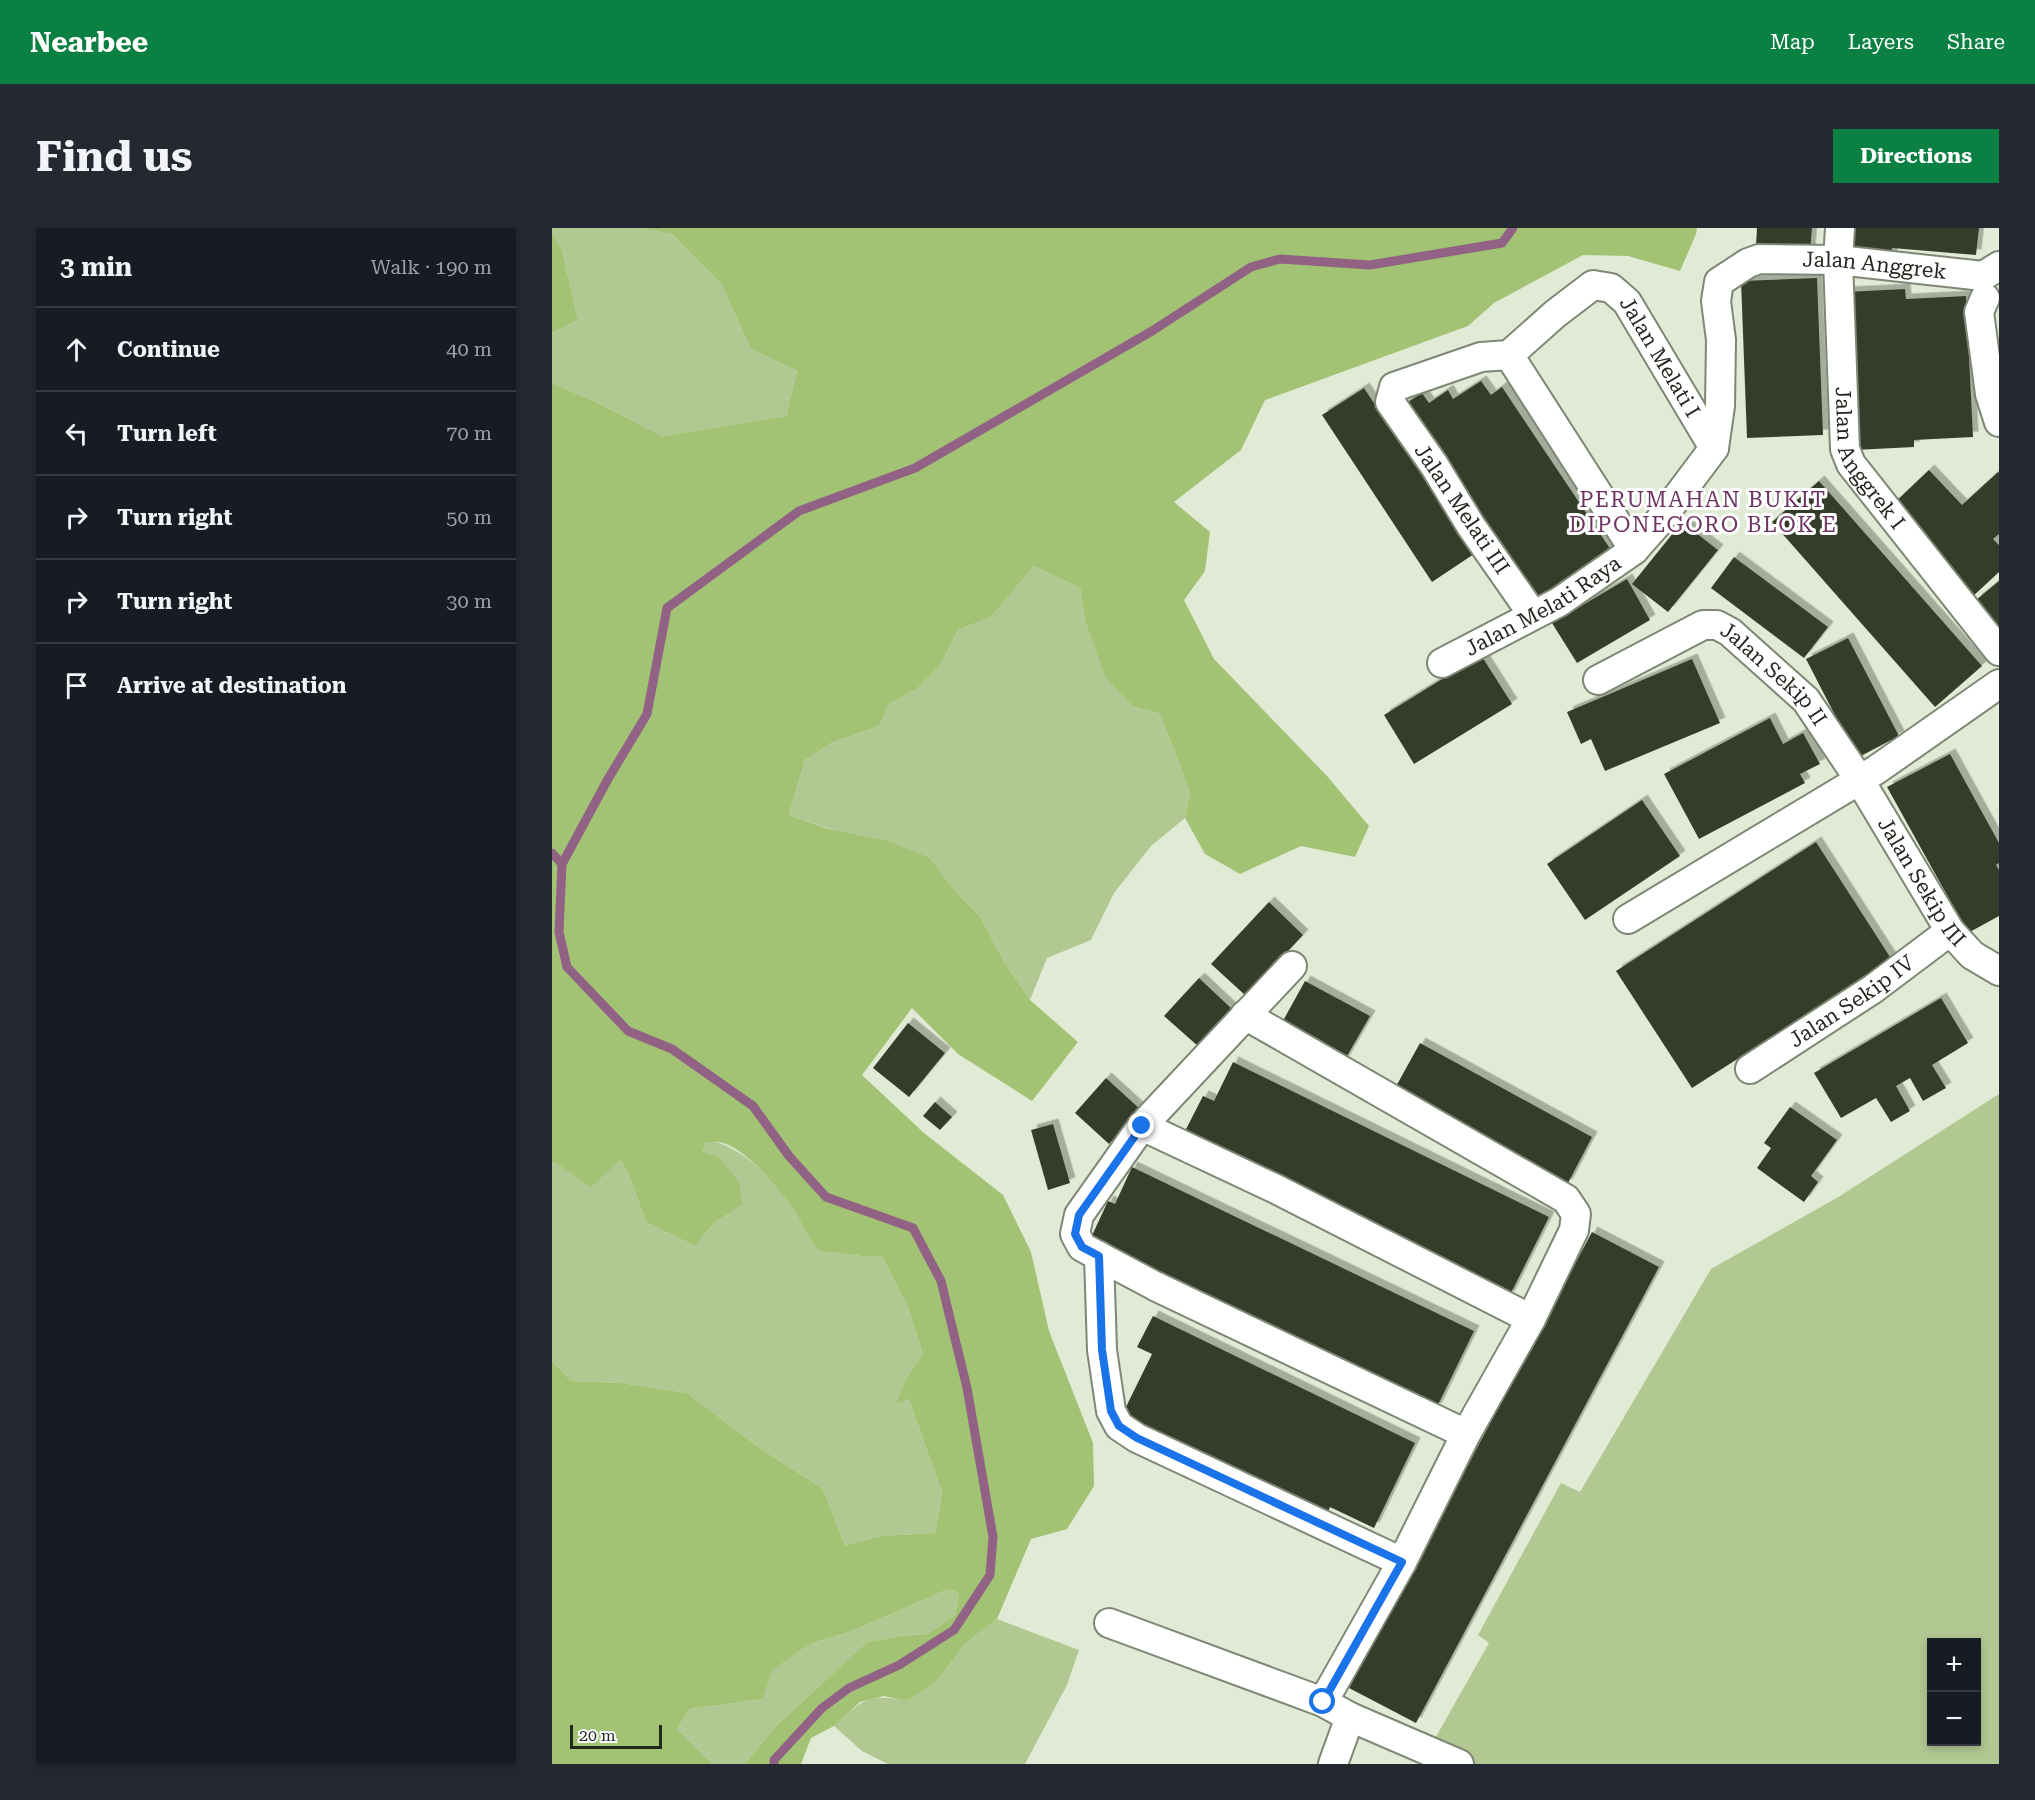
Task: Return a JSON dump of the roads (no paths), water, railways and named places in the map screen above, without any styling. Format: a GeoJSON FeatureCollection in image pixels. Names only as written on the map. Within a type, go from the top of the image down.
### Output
{"type":"FeatureCollection","features":[{"type":"Feature","properties":{"kind":"street","name":"Jalan Anggrek I"},"geometry":{"type":"LineString","coordinates":[[1840,228],[1838,260],[1847,457],[1999,651]]}},
{"type":"Feature","properties":{"kind":"street","name":"Jalan Anggrek"},"geometry":{"type":"LineString","coordinates":[[1748,263],[1759,259],[1838,260],[1992,289]]}},
{"type":"Feature","properties":{"kind":"street","name":"Jalan Melati Raya"},"geometry":{"type":"LineString","coordinates":[[1442,663],[1559,602],[1634,550],[1657,524],[1714,448],[1720,406],[1721,340],[1716,301],[1719,282],[1748,263]]}},
{"type":"Feature","properties":{"kind":"street","name":"Jalan Melati I"},"geometry":{"type":"LineString","coordinates":[[1509,355],[1555,314],[1593,285],[1611,288],[1628,302],[1714,448]]}},
{"type":"Feature","properties":{"kind":"street"},"geometry":{"type":"LineString","coordinates":[[1992,289],[1979,312],[1990,394],[1999,422]]}},
{"type":"Feature","properties":{"kind":"street"},"geometry":{"type":"LineString","coordinates":[[1509,355],[1634,550]]}},
{"type":"Feature","properties":{"kind":"street","name":"Jalan Melati III"},"geometry":{"type":"LineString","coordinates":[[1509,355],[1481,357],[1394,387],[1390,402],[1434,465],[1471,526],[1533,615]]}},
{"type":"Feature","properties":{"kind":"street","name":"Jalan Sekip II"},"geometry":{"type":"LineString","coordinates":[[1599,681],[1703,626],[1717,625],[1730,632],[1806,700],[1859,779]]}},
{"type":"Feature","properties":{"kind":"street"},"geometry":{"type":"LineString","coordinates":[[1628,920],[1859,779],[1944,724],[1999,684]]}},
{"type":"Feature","properties":{"kind":"street","name":"Jalan Sekip III"},"geometry":{"type":"LineString","coordinates":[[1859,779],[1950,931],[1972,955],[1999,971]]}},
{"type":"Feature","properties":{"kind":"street","name":"Jalan Sekip IV"},"geometry":{"type":"LineString","coordinates":[[1750,1068],[1873,989],[1950,931]]}},
{"type":"Feature","properties":{"kind":"street"},"geometry":{"type":"LineString","coordinates":[[1292,966],[1142,1126],[1079,1215],[1075,1234],[1082,1247],[1155,1286],[1466,1434]]}},
{"type":"Feature","properties":{"kind":"street"},"geometry":{"type":"LineString","coordinates":[[1245,1015],[1566,1199],[1576,1214],[1574,1230],[1531,1319],[1466,1434],[1402,1562],[1323,1702]]}},
{"type":"Feature","properties":{"kind":"street"},"geometry":{"type":"LineString","coordinates":[[1142,1126],[1276,1189],[1531,1319]]}},
{"type":"Feature","properties":{"kind":"street"},"geometry":{"type":"LineString","coordinates":[[1099,1256],[1102,1350],[1111,1411],[1119,1426],[1137,1438],[1402,1562]]}},
{"type":"Feature","properties":{"kind":"street"},"geometry":{"type":"LineString","coordinates":[[1109,1623],[1323,1702],[1350,1717],[1459,1764]]}},
{"type":"Feature","properties":{"kind":"street"},"geometry":{"type":"LineString","coordinates":[[1332,1764],[1350,1717]]}},
{"type":"Feature","properties":{"kind":"waterway"},"geometry":{"type":"LineString","coordinates":[[774,1764],[774,1760],[822,1708],[849,1688],[899,1665],[954,1630],[990,1575],[993,1537],[967,1388],[941,1281],[913,1228],[826,1197],[789,1156],[753,1106],[672,1049],[628,1031],[567,967],[559,932],[562,864],[608,779],[647,714],[667,608],[799,511],[915,468],[1152,331],[1251,267],[1280,259],[1370,265],[1502,243],[1513,228]]}},
{"type":"Feature","properties":{"kind":"waterway"},"geometry":{"type":"LineString","coordinates":[[552,853],[562,864]]}},
{"type":"Feature","properties":{"kind":"district","name":"PERUMAHAN BUKIT DIPONEGORO BLOK E"},"geometry":{"type":"Point","coordinates":[1703,512]}}]}
